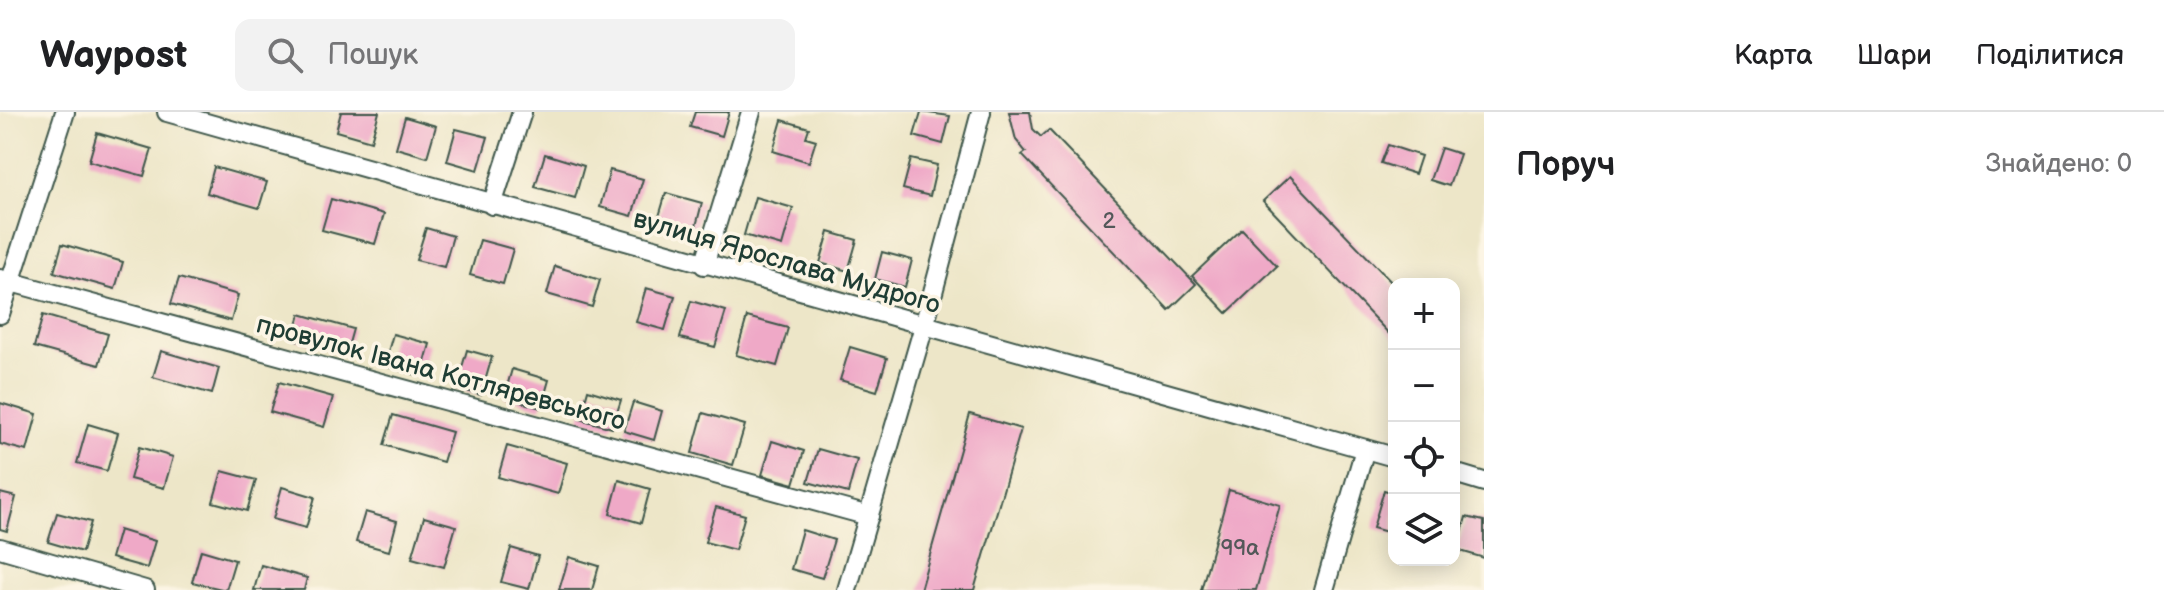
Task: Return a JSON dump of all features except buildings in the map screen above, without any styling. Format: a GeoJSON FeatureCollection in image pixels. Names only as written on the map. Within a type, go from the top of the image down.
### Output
{"type":"FeatureCollection","features":[{"type":"Feature","properties":{"kind":"street"},"geometry":{"type":"LineString","coordinates":[[0,314],[5,280],[65,112]]}},
{"type":"Feature","properties":{"kind":"street","name":"вулиця Ярослава Мудрого"},"geometry":{"type":"LineString","coordinates":[[167,112],[1388,455]]}},
{"type":"Feature","properties":{"kind":"street"},"geometry":{"type":"LineString","coordinates":[[492,205],[522,112]]}},
{"type":"Feature","properties":{"kind":"street"},"geometry":{"type":"LineString","coordinates":[[704,265],[751,112]]}},
{"type":"Feature","properties":{"kind":"street"},"geometry":{"type":"LineString","coordinates":[[847,590],[924,326],[981,112]]}},
{"type":"Feature","properties":{"kind":"street","name":"провулок Івана Котляревського"},"geometry":{"type":"LineString","coordinates":[[5,280],[869,516]]}},
{"type":"Feature","properties":{"kind":"street"},"geometry":{"type":"LineString","coordinates":[[1324,590],[1365,449]]}},
{"type":"Feature","properties":{"kind":"street"},"geometry":{"type":"LineString","coordinates":[[1460,475],[1484,482]]}},
{"type":"Feature","properties":{"kind":"street"},"geometry":{"type":"LineString","coordinates":[[0,548],[145,590]]}}]}
